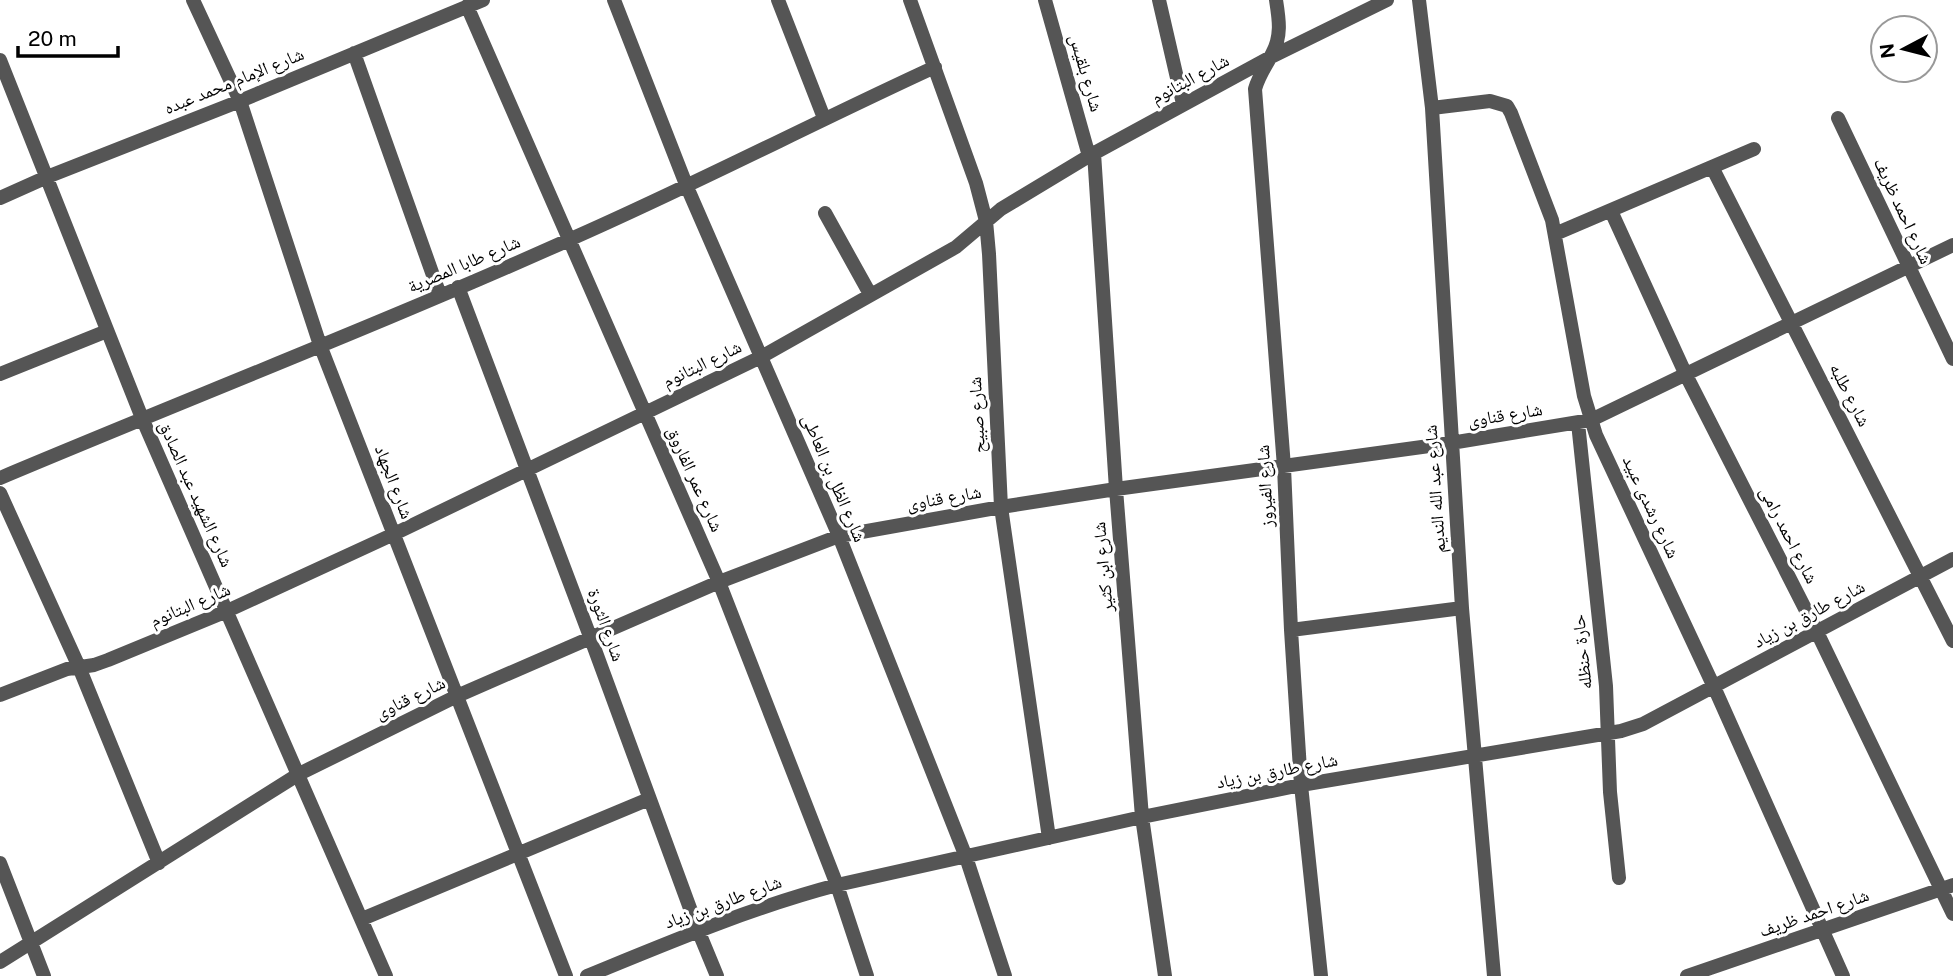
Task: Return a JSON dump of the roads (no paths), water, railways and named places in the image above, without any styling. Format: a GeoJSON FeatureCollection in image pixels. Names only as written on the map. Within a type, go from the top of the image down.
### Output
{"type":"FeatureCollection","features":[{"type":"Feature","properties":{"kind":"street","name":"شارع الجهاد"},"geometry":{"type":"LineString","coordinates":[[193,0],[240,100],[320,345],[566,976]]}},
{"type":"Feature","properties":{"kind":"street","name":"شارع الإمام محمد عبده"},"geometry":{"type":"LineString","coordinates":[[0,198],[483,0]]}},
{"type":"Feature","properties":{"kind":"street","name":"شارع الظل بن العاطى"},"geometry":{"type":"LineString","coordinates":[[614,0],[687,187],[839,536],[966,857],[1005,976]]}},
{"type":"Feature","properties":{"kind":"street"},"geometry":{"type":"LineString","coordinates":[[778,0],[824,118]]}},
{"type":"Feature","properties":{"kind":"street","name":"شارع صبيح"},"geometry":{"type":"LineString","coordinates":[[910,0],[976,183],[986,221],[1001,507],[1049,838]]}},
{"type":"Feature","properties":{"kind":"street","name":"شارع بلقيس"},"geometry":{"type":"LineString","coordinates":[[1045,0],[1091,155]]}},
{"type":"Feature","properties":{"kind":"street"},"geometry":{"type":"LineString","coordinates":[[1159,0],[1183,104]]}},
{"type":"Feature","properties":{"kind":"street","name":"شارع الفيروز"},"geometry":{"type":"LineString","coordinates":[[1276,0],[1279,36],[1271,57],[1258,77],[1255,89],[1284,467],[1300,785],[1321,976]]}},
{"type":"Feature","properties":{"kind":"street","name":"شارع البتانوم"},"geometry":{"type":"LineString","coordinates":[[0,695],[53,673],[107,660],[227,611],[394,534],[761,357],[956,247],[1001,209],[1091,155],[1271,57],[1387,0]]}},
{"type":"Feature","properties":{"kind":"street","name":"شارع عبد الله النديم"},"geometry":{"type":"LineString","coordinates":[[1419,0],[1432,108],[1462,608],[1493,976]]}},
{"type":"Feature","properties":{"kind":"street","name":"شارع عمر الفاروق"},"geometry":{"type":"LineString","coordinates":[[467,6],[719,582],[837,885],[867,976]]}},
{"type":"Feature","properties":{"kind":"street"},"geometry":{"type":"LineString","coordinates":[[354,53],[440,295]]}},
{"type":"Feature","properties":{"kind":"street","name":"شارع الشهيد عبد الصادق"},"geometry":{"type":"LineString","coordinates":[[0,60],[142,418],[386,976]]}},
{"type":"Feature","properties":{"kind":"street","name":"شارع طابا المصرية"},"geometry":{"type":"LineString","coordinates":[[0,478],[571,240],[934,67]]}},
{"type":"Feature","properties":{"kind":"street"},"geometry":{"type":"LineString","coordinates":[[0,102],[14,96]]}},
{"type":"Feature","properties":{"kind":"street","name":"شارع رشدى عبيد"},"geometry":{"type":"LineString","coordinates":[[1432,108],[1490,101],[1507,106],[1511,113],[1547,205],[1555,234],[1584,396],[1584,422],[1596,435],[1714,687],[1843,976]]}},
{"type":"Feature","properties":{"kind":"street","name":"شارع احمد ظريف"},"geometry":{"type":"LineString","coordinates":[[1838,118],[1953,359]]}},
{"type":"Feature","properties":{"kind":"street"},"geometry":{"type":"LineString","coordinates":[[1555,234],[1754,149]]}},
{"type":"Feature","properties":{"kind":"street","name":"شارع ابن كثير"},"geometry":{"type":"LineString","coordinates":[[1091,155],[1142,817],[1165,976]]}},
{"type":"Feature","properties":{"kind":"street","name":"شارع طلبه"},"geometry":{"type":"LineString","coordinates":[[1713,167],[1953,641]]}},
{"type":"Feature","properties":{"kind":"street","name":"شارع احمد رامى"},"geometry":{"type":"LineString","coordinates":[[1611,211],[1686,375],[1947,887],[1953,914]]}},
{"type":"Feature","properties":{"kind":"street"},"geometry":{"type":"LineString","coordinates":[[825,213],[870,294]]}},
{"type":"Feature","properties":{"kind":"street","name":"شارع قناوى"},"geometry":{"type":"LineString","coordinates":[[0,962],[299,775],[457,696],[719,582],[839,536],[1116,489],[1584,422],[1953,245]]}},
{"type":"Feature","properties":{"kind":"street","name":"شارع الثورة"},"geometry":{"type":"LineString","coordinates":[[458,287],[717,976]]}},
{"type":"Feature","properties":{"kind":"street"},"geometry":{"type":"LineString","coordinates":[[0,374],[107,331]]}},
{"type":"Feature","properties":{"kind":"street","name":"حارة حنظله"},"geometry":{"type":"LineString","coordinates":[[1584,422],[1606,686],[1610,792],[1619,878]]}},
{"type":"Feature","properties":{"kind":"street"},"geometry":{"type":"LineString","coordinates":[[0,493],[79,667],[159,863]]}},
{"type":"Feature","properties":{"kind":"street","name":"شارع طارق بن زياد"},"geometry":{"type":"LineString","coordinates":[[587,976],[698,930],[837,885],[1300,785],[1608,735],[1643,724],[1953,559]]}},
{"type":"Feature","properties":{"kind":"street"},"geometry":{"type":"LineString","coordinates":[[1291,630],[1462,608]]}},
{"type":"Feature","properties":{"kind":"street"},"geometry":{"type":"LineString","coordinates":[[362,919],[649,799]]}},
{"type":"Feature","properties":{"kind":"street"},"geometry":{"type":"LineString","coordinates":[[0,863],[44,976]]}},
{"type":"Feature","properties":{"kind":"street","name":"شارع احمد ظريف"},"geometry":{"type":"LineString","coordinates":[[1687,976],[1947,887]]}}]}
